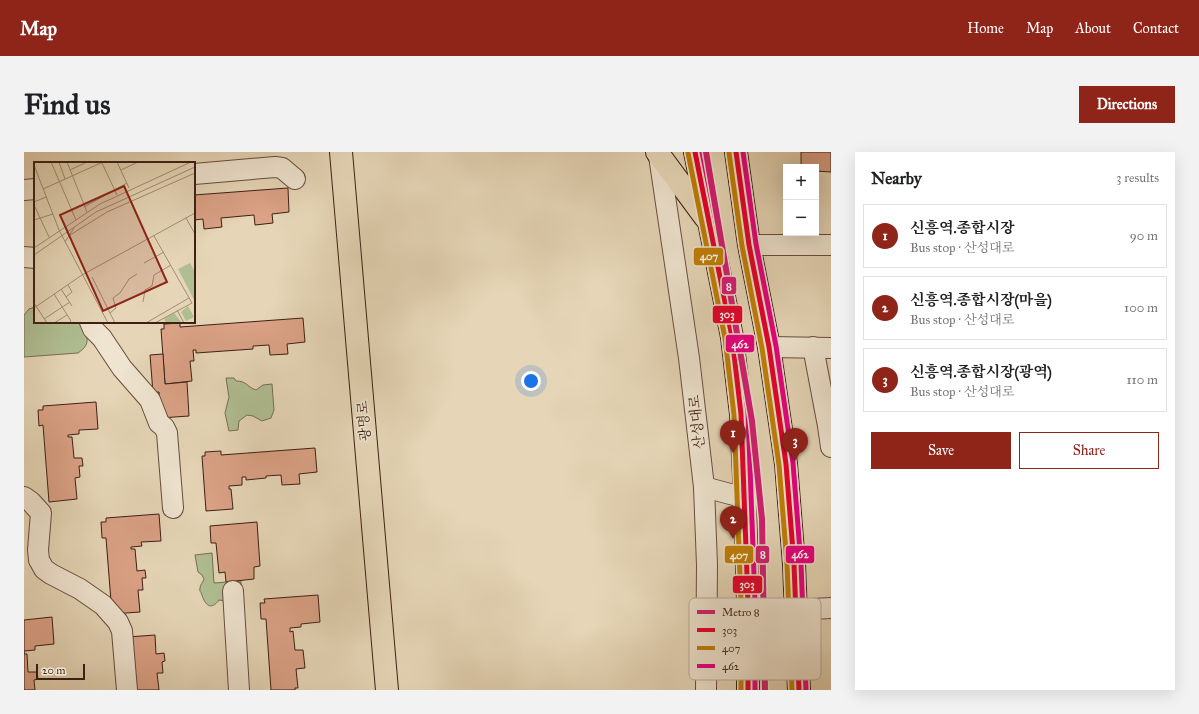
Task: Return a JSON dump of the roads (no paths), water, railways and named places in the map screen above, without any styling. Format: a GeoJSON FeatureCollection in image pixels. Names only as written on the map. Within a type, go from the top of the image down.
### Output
{"type":"FeatureCollection","features":[{"type":"Feature","properties":{"kind":"main road","name":"광명로"},"geometry":{"type":"LineString","coordinates":[[342,152],[387,690]]}},
{"type":"Feature","properties":{"kind":"main road"},"geometry":{"type":"LineString","coordinates":[[695,152],[732,337],[741,414],[748,598]]}},
{"type":"Feature","properties":{"kind":"main road"},"geometry":{"type":"LineString","coordinates":[[736,152],[749,245],[769,347],[786,464],[794,564],[795,598]]}},
{"type":"Feature","properties":{"kind":"main road"},"geometry":{"type":"LineString","coordinates":[[658,154],[709,222]]}},
{"type":"Feature","properties":{"kind":"main road"},"geometry":{"type":"LineString","coordinates":[[798,680],[799,690]]}},
{"type":"Feature","properties":{"kind":"street","name":"산성대로"},"geometry":{"type":"LineString","coordinates":[[658,154],[689,358],[704,487],[707,598]]}},
{"type":"Feature","properties":{"kind":"street"},"geometry":{"type":"LineString","coordinates":[[195,174],[274,167],[282,168],[295,179]]}},
{"type":"Feature","properties":{"kind":"street"},"geometry":{"type":"LineString","coordinates":[[24,190],[34,189]]}},
{"type":"Feature","properties":{"kind":"street"},"geometry":{"type":"LineString","coordinates":[[749,245],[831,245]]}},
{"type":"Feature","properties":{"kind":"street"},"geometry":{"type":"LineString","coordinates":[[24,257],[34,258]]}},
{"type":"Feature","properties":{"kind":"street"},"geometry":{"type":"LineString","coordinates":[[90,323],[93,329],[102,338],[122,368],[150,400],[159,423],[167,433],[173,508]]}},
{"type":"Feature","properties":{"kind":"street"},"geometry":{"type":"LineString","coordinates":[[769,347],[822,348],[831,446]]}},
{"type":"Feature","properties":{"kind":"street"},"geometry":{"type":"LineString","coordinates":[[704,487],[745,498]]}},
{"type":"Feature","properties":{"kind":"street"},"geometry":{"type":"LineString","coordinates":[[24,497],[38,508],[41,513],[38,550],[39,560],[44,570],[103,604],[118,622],[122,631],[127,690]]}},
{"type":"Feature","properties":{"kind":"street"},"geometry":{"type":"LineString","coordinates":[[233,591],[239,690]]}},
{"type":"Feature","properties":{"kind":"street"},"geometry":{"type":"LineString","coordinates":[[821,609],[831,608]]}},
{"type":"Feature","properties":{"kind":"metro line","name":"8"},"geometry":{"type":"LineString","coordinates":[[706,152],[752,421],[762,519],[763,598]]}},
{"type":"Feature","properties":{"kind":"metro line","name":"8"},"geometry":{"type":"LineString","coordinates":[[765,680],[765,690]]}},
{"type":"Feature","properties":{"kind":"place","name":"신흥역.종합시장"},"geometry":{"type":"Point","coordinates":[733,453]}},
{"type":"Feature","properties":{"kind":"place","name":"신흥역.종합시장(광역)"},"geometry":{"type":"Point","coordinates":[795,461]}},
{"type":"Feature","properties":{"kind":"place","name":"신흥역.종합시장(마을)"},"geometry":{"type":"Point","coordinates":[733,539]}}]}
